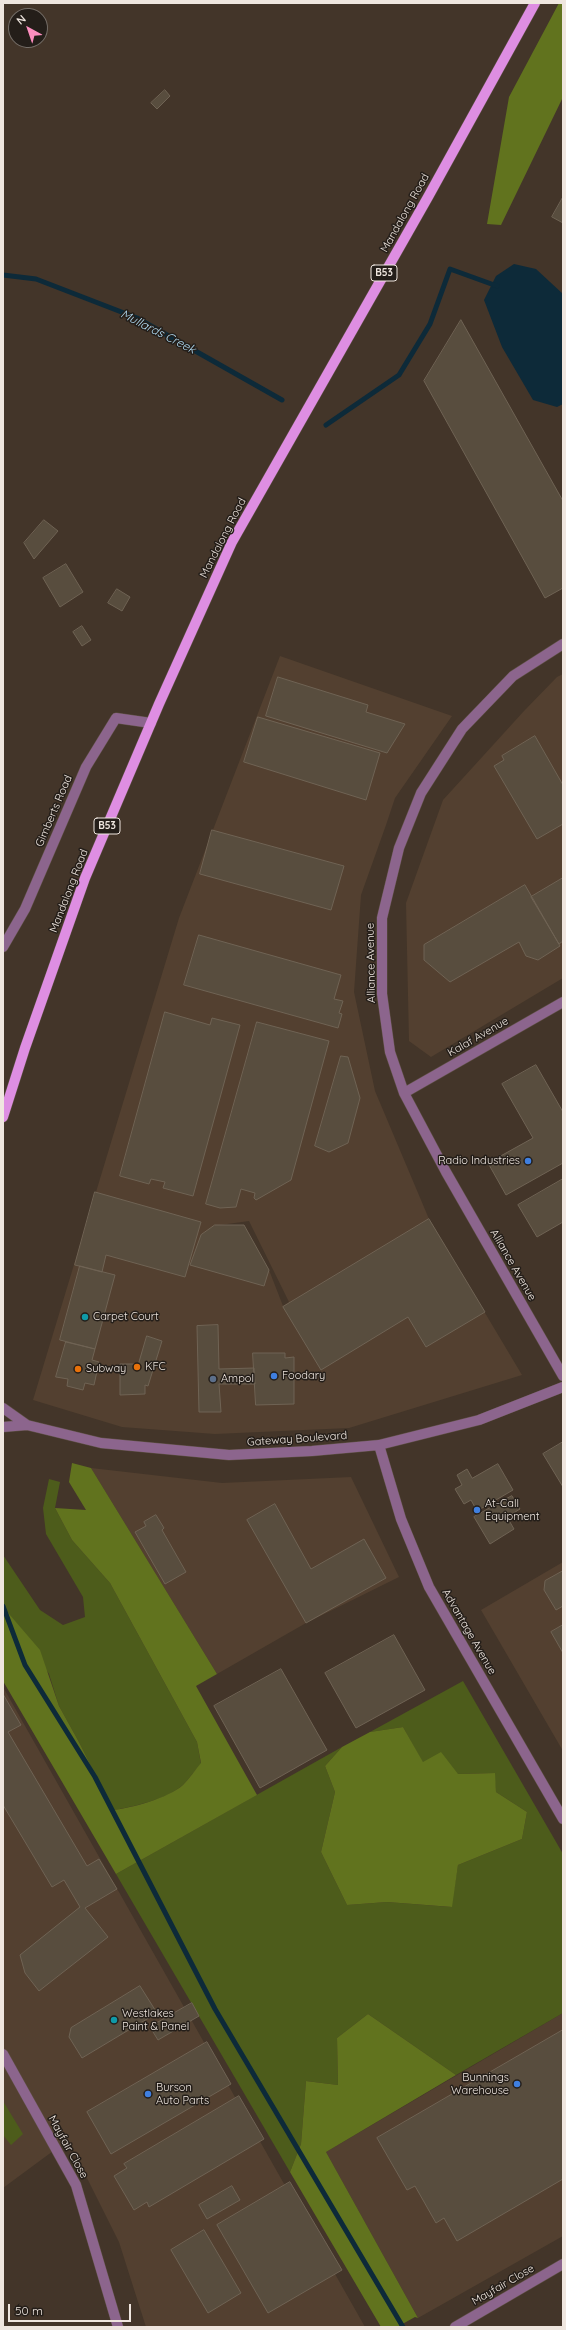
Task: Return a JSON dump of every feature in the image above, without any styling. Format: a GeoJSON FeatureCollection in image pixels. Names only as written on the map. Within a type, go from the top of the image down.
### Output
{"type":"FeatureCollection","features":[{"type":"Feature","properties":{"kind":"main road","name":"Mandalong Road"},"geometry":{"type":"LineString","coordinates":[[3,1117],[25,1048],[85,878],[151,723],[234,539],[428,197],[535,3]]}},
{"type":"Feature","properties":{"kind":"street","name":"Alliance Avenue"},"geometry":{"type":"LineString","coordinates":[[563,644],[513,676],[462,728],[421,793],[398,848],[382,918],[382,994],[390,1052],[404,1093],[446,1172],[563,1376]]}},
{"type":"Feature","properties":{"kind":"street","name":"Gimberts Road"},"geometry":{"type":"LineString","coordinates":[[3,947],[25,909],[86,768],[116,718],[151,723]]}},
{"type":"Feature","properties":{"kind":"street","name":"Kalaf Avenue"},"geometry":{"type":"LineString","coordinates":[[404,1093],[563,1002]]}},
{"type":"Feature","properties":{"kind":"street","name":"Gateway Boulevard"},"geometry":{"type":"LineString","coordinates":[[3,1427],[27,1425],[101,1443],[229,1455],[312,1451],[379,1445],[479,1420],[563,1387]]}},
{"type":"Feature","properties":{"kind":"street","name":"Gateway Boulevard"},"geometry":{"type":"LineString","coordinates":[[3,1408],[27,1425]]}},
{"type":"Feature","properties":{"kind":"street","name":"Advantage Avenue"},"geometry":{"type":"LineString","coordinates":[[379,1445],[401,1519],[429,1587],[563,1819]]}},
{"type":"Feature","properties":{"kind":"street","name":"Mayfair Close"},"geometry":{"type":"LineString","coordinates":[[3,2054],[76,2186],[118,2327]]}},
{"type":"Feature","properties":{"kind":"street","name":"Mayfair Close"},"geometry":{"type":"LineString","coordinates":[[454,2327],[563,2264]]}},
{"type":"Feature","properties":{"kind":"shaded area"},"geometry":{"type":"Polygon","coordinates":[[[280,656],[452,716],[395,798],[361,895],[354,992],[375,1091],[429,1219],[522,1375],[349,1428],[215,1434],[122,1427],[33,1400],[179,918],[280,656]],[[249,1221],[220,1225],[244,1225],[269,1270],[283,1306],[289,1302],[249,1221]]]}},
{"type":"Feature","properties":{"kind":"shaded area"},"geometry":{"type":"Polygon","coordinates":[[[563,674],[563,978],[431,1057],[409,1041],[406,903],[443,800],[524,711],[557,677],[563,674]]]}},
{"type":"Feature","properties":{"kind":"shaded area"},"geometry":{"type":"Polygon","coordinates":[[[91,1468],[222,1483],[351,1477],[399,1577],[306,1623],[217,1674],[91,1468]]]}},
{"type":"Feature","properties":{"kind":"shaded area"},"geometry":{"type":"Polygon","coordinates":[[[563,1562],[563,1751],[481,1610],[563,1562]]]}},
{"type":"Feature","properties":{"kind":"shaded area"},"geometry":{"type":"Polygon","coordinates":[[[3,1687],[365,2327],[146,2327],[119,2242],[68,2140],[3,2188],[3,1687]]]}},
{"type":"Feature","properties":{"kind":"shaded area"},"geometry":{"type":"Polygon","coordinates":[[[563,2013],[563,2236],[418,2318],[326,2152],[563,2013]]]}},
{"type":"Feature","properties":{"kind":"green space"},"geometry":{"type":"Polygon","coordinates":[[[559,3],[563,3],[563,97],[501,225],[487,224],[509,97],[559,3]]]}},
{"type":"Feature","properties":{"kind":"green space"},"geometry":{"type":"Polygon","coordinates":[[[72,1463],[91,1468],[217,1674],[196,1686],[257,1795],[116,1874],[3,1681],[3,1607],[40,1650],[59,1706],[113,1810],[140,1805],[176,1790],[188,1780],[201,1763],[197,1742],[110,1583],[72,1540],[55,1508],[86,1510],[69,1482],[72,1463]]]}},
{"type":"Feature","properties":{"kind":"green space"},"geometry":{"type":"Polygon","coordinates":[[[49,1479],[60,1482],[55,1508],[72,1540],[110,1583],[197,1742],[201,1764],[183,1785],[176,1790],[150,1802],[113,1810],[59,1706],[49,1674],[3,1607],[3,1555],[40,1610],[63,1625],[85,1617],[83,1597],[46,1534],[43,1508],[49,1479]]]}},
{"type":"Feature","properties":{"kind":"green space"},"geometry":{"type":"Polygon","coordinates":[[[463,1681],[563,1854],[563,2013],[456,2075],[368,2014],[337,2038],[338,2085],[306,2081],[301,2144],[290,2172],[116,1874],[342,1747],[325,1766],[335,1792],[321,1852],[347,1905],[387,1902],[451,1907],[458,1865],[522,1839],[527,1812],[496,1792],[494,1773],[458,1774],[423,1763],[403,1727],[370,1732],[463,1681]]]}},
{"type":"Feature","properties":{"kind":"green space"},"geometry":{"type":"Polygon","coordinates":[[[403,1727],[423,1762],[441,1752],[458,1774],[495,1773],[496,1792],[527,1812],[522,1839],[458,1865],[452,1907],[387,1902],[347,1905],[321,1852],[335,1792],[325,1766],[342,1747],[370,1732],[403,1727]]]}},
{"type":"Feature","properties":{"kind":"green space"},"geometry":{"type":"Polygon","coordinates":[[[368,2014],[456,2075],[326,2152],[418,2318],[415,2317],[397,2327],[381,2327],[290,2172],[301,2144],[306,2081],[338,2085],[337,2038],[368,2014]]]}},
{"type":"Feature","properties":{"kind":"green space"},"geometry":{"type":"Polygon","coordinates":[[[3,2101],[23,2134],[11,2145],[3,2135],[3,2101]]]}},
{"type":"Feature","properties":{"kind":"water"},"geometry":{"type":"Polygon","coordinates":[[[514,264],[536,269],[563,294],[563,404],[557,407],[533,400],[502,347],[484,300],[496,276],[514,264]]]}},
{"type":"Feature","properties":{"kind":"building"},"geometry":{"type":"Polygon","coordinates":[[[165,90],[170,96],[157,109],[151,103],[165,90]]]}},
{"type":"Feature","properties":{"kind":"building"},"geometry":{"type":"Polygon","coordinates":[[[563,197],[563,223],[552,217],[563,197]]]}},
{"type":"Feature","properties":{"kind":"building"},"geometry":{"type":"Polygon","coordinates":[[[461,320],[563,501],[563,588],[545,598],[424,381],[461,320]]]}},
{"type":"Feature","properties":{"kind":"building"},"geometry":{"type":"Polygon","coordinates":[[[44,520],[58,531],[34,559],[24,543],[44,520]]]}},
{"type":"Feature","properties":{"kind":"building"},"geometry":{"type":"Polygon","coordinates":[[[66,564],[83,592],[60,607],[43,578],[66,564]]]}},
{"type":"Feature","properties":{"kind":"building"},"geometry":{"type":"Polygon","coordinates":[[[117,589],[130,597],[122,611],[108,603],[117,589]]]}},
{"type":"Feature","properties":{"kind":"building"},"geometry":{"type":"Polygon","coordinates":[[[82,626],[91,640],[82,646],[73,632],[82,626]]]}},
{"type":"Feature","properties":{"kind":"building"},"geometry":{"type":"Polygon","coordinates":[[[278,677],[368,705],[366,712],[405,724],[387,753],[266,716],[278,677]]]}},
{"type":"Feature","properties":{"kind":"building"},"geometry":{"type":"Polygon","coordinates":[[[258,717],[380,753],[366,800],[244,762],[258,717]]]}},
{"type":"Feature","properties":{"kind":"building"},"geometry":{"type":"Polygon","coordinates":[[[535,736],[563,785],[563,824],[537,839],[494,766],[504,760],[502,756],[535,736]]]}},
{"type":"Feature","properties":{"kind":"building"},"geometry":{"type":"Polygon","coordinates":[[[212,830],[344,866],[331,910],[200,874],[212,830]]]}},
{"type":"Feature","properties":{"kind":"building"},"geometry":{"type":"Polygon","coordinates":[[[563,878],[563,941],[559,944],[531,897],[563,878]]]}},
{"type":"Feature","properties":{"kind":"building"},"geometry":{"type":"Polygon","coordinates":[[[525,885],[560,946],[538,960],[526,956],[519,942],[450,982],[424,960],[424,945],[525,885]]]}},
{"type":"Feature","properties":{"kind":"building"},"geometry":{"type":"Polygon","coordinates":[[[199,935],[341,975],[334,999],[343,1001],[339,1013],[342,1014],[338,1028],[184,985],[199,935]]]}},
{"type":"Feature","properties":{"kind":"building"},"geometry":{"type":"Polygon","coordinates":[[[165,1012],[210,1025],[212,1018],[240,1025],[193,1196],[163,1188],[165,1182],[151,1179],[149,1184],[120,1176],[165,1012]]]}},
{"type":"Feature","properties":{"kind":"building"},"geometry":{"type":"Polygon","coordinates":[[[257,1022],[329,1041],[291,1180],[256,1200],[254,1198],[255,1193],[241,1189],[236,1207],[220,1208],[206,1204],[257,1022]]]}},
{"type":"Feature","properties":{"kind":"building"},"geometry":{"type":"Polygon","coordinates":[[[341,1056],[348,1057],[360,1098],[348,1143],[329,1152],[315,1146],[341,1056]]]}},
{"type":"Feature","properties":{"kind":"building"},"geometry":{"type":"Polygon","coordinates":[[[536,1065],[563,1112],[563,1163],[506,1195],[488,1163],[533,1138],[502,1084],[536,1065]]]}},
{"type":"Feature","properties":{"kind":"building"},"geometry":{"type":"Polygon","coordinates":[[[563,1179],[563,1222],[537,1237],[518,1205],[563,1179]]]}},
{"type":"Feature","properties":{"kind":"building"},"geometry":{"type":"Polygon","coordinates":[[[95,1192],[201,1222],[185,1277],[106,1255],[102,1272],[75,1265],[95,1192]]]}},
{"type":"Feature","properties":{"kind":"building"},"geometry":{"type":"Polygon","coordinates":[[[429,1219],[485,1312],[426,1347],[408,1317],[321,1370],[283,1307],[429,1219]]]}},
{"type":"Feature","properties":{"kind":"building"},"geometry":{"type":"Polygon","coordinates":[[[215,1225],[244,1225],[269,1270],[264,1286],[190,1265],[201,1235],[215,1225]]]}},
{"type":"Feature","properties":{"kind":"building","name":"Carpet Court"},"geometry":{"type":"Polygon","coordinates":[[[80,1266],[115,1275],[95,1349],[60,1340],[80,1266]]]}},
{"type":"Feature","properties":{"kind":"building"},"geometry":{"type":"Polygon","coordinates":[[[218,1325],[219,1369],[254,1368],[255,1384],[219,1384],[221,1412],[199,1412],[197,1326],[218,1325]]]}},
{"type":"Feature","properties":{"kind":"building","name":"KFC"},"geometry":{"type":"Polygon","coordinates":[[[147,1336],[162,1341],[148,1386],[145,1385],[145,1394],[120,1395],[120,1364],[138,1364],[147,1336]]]}},
{"type":"Feature","properties":{"kind":"building","name":"Subway"},"geometry":{"type":"Polygon","coordinates":[[[66,1342],[95,1349],[92,1360],[99,1362],[94,1385],[85,1383],[83,1390],[67,1386],[68,1379],[56,1377],[66,1342]]]}},
{"type":"Feature","properties":{"kind":"building","name":"Foodary"},"geometry":{"type":"Polygon","coordinates":[[[253,1353],[285,1353],[285,1358],[294,1357],[294,1404],[256,1405],[253,1353]]]}},
{"type":"Feature","properties":{"kind":"building"},"geometry":{"type":"Polygon","coordinates":[[[563,1442],[563,1487],[543,1454],[563,1442]]]}},
{"type":"Feature","properties":{"kind":"building"},"geometry":{"type":"Polygon","coordinates":[[[498,1464],[513,1490],[477,1511],[471,1500],[464,1504],[455,1489],[462,1485],[457,1475],[467,1469],[472,1478],[498,1464]]]}},
{"type":"Feature","properties":{"kind":"building"},"geometry":{"type":"Polygon","coordinates":[[[512,1496],[520,1509],[507,1517],[514,1529],[490,1544],[474,1517],[512,1496]]]}},
{"type":"Feature","properties":{"kind":"building"},"geometry":{"type":"Polygon","coordinates":[[[275,1504],[311,1569],[364,1539],[386,1578],[306,1623],[247,1520],[275,1504]]]}},
{"type":"Feature","properties":{"kind":"building"},"geometry":{"type":"Polygon","coordinates":[[[156,1515],[164,1528],[162,1530],[186,1572],[165,1584],[135,1532],[146,1526],[144,1522],[156,1515]]]}},
{"type":"Feature","properties":{"kind":"building"},"geometry":{"type":"Polygon","coordinates":[[[563,1571],[563,1606],[556,1610],[544,1590],[545,1581],[563,1571]]]}},
{"type":"Feature","properties":{"kind":"building"},"geometry":{"type":"Polygon","coordinates":[[[563,1625],[563,1653],[551,1632],[563,1625]]]}},
{"type":"Feature","properties":{"kind":"building"},"geometry":{"type":"Polygon","coordinates":[[[394,1635],[425,1690],[356,1728],[325,1673],[394,1635]]]}},
{"type":"Feature","properties":{"kind":"building"},"geometry":{"type":"Polygon","coordinates":[[[281,1669],[327,1750],[260,1788],[214,1706],[281,1669]]]}},
{"type":"Feature","properties":{"kind":"building"},"geometry":{"type":"Polygon","coordinates":[[[3,1694],[21,1725],[8,1732],[87,1866],[99,1859],[117,1889],[85,1908],[108,1937],[39,1991],[25,1973],[20,1955],[80,1907],[64,1880],[52,1887],[3,1805],[3,1694]]]}},
{"type":"Feature","properties":{"kind":"building","name":"Westlakes Paint & Panel"},"geometry":{"type":"Polygon","coordinates":[[[140,1986],[157,2013],[82,2058],[69,2037],[71,2028],[140,1986]]]}},
{"type":"Feature","properties":{"kind":"building"},"geometry":{"type":"Polygon","coordinates":[[[192,2003],[199,2016],[158,2040],[150,2027],[192,2003]]]}},
{"type":"Feature","properties":{"kind":"building","name":"Bunnings Warehouse"},"geometry":{"type":"Polygon","coordinates":[[[563,2030],[563,2179],[457,2241],[444,2218],[436,2223],[415,2186],[407,2190],[377,2138],[563,2030]]]}},
{"type":"Feature","properties":{"kind":"building"},"geometry":{"type":"Polygon","coordinates":[[[207,2042],[231,2084],[111,2154],[87,2112],[207,2042]]]}},
{"type":"Feature","properties":{"kind":"building"},"geometry":{"type":"Polygon","coordinates":[[[239,2096],[264,2139],[149,2207],[147,2202],[134,2210],[114,2176],[127,2168],[124,2164],[239,2096]]]}},
{"type":"Feature","properties":{"kind":"building"},"geometry":{"type":"Polygon","coordinates":[[[290,2182],[342,2270],[268,2313],[217,2225],[290,2182]]]}},
{"type":"Feature","properties":{"kind":"building"},"geometry":{"type":"Polygon","coordinates":[[[232,2186],[240,2200],[207,2219],[199,2205],[232,2186]]]}},
{"type":"Feature","properties":{"kind":"building"},"geometry":{"type":"Polygon","coordinates":[[[204,2230],[241,2293],[208,2313],[171,2250],[204,2230]]]}},
{"type":"Feature","properties":{"kind":"waterway","name":"Mullards Creek"},"geometry":{"type":"LineString","coordinates":[[326,425],[399,375],[430,324],[450,269],[497,286]]}},
{"type":"Feature","properties":{"kind":"waterway","name":"Mullards Creek"},"geometry":{"type":"LineString","coordinates":[[3,275],[36,279],[137,318],[282,400]]}},
{"type":"Feature","properties":{"kind":"waterway"},"geometry":{"type":"LineString","coordinates":[[3,1606],[25,1665],[95,1777],[215,2009],[403,2327]]}},
{"type":"Feature","properties":{"kind":"place","name":"Radio Industries"},"geometry":{"type":"Point","coordinates":[528,1161]}},
{"type":"Feature","properties":{"kind":"place","name":"Carpet Court"},"geometry":{"type":"Point","coordinates":[85,1317]}},
{"type":"Feature","properties":{"kind":"place","name":"KFC"},"geometry":{"type":"Point","coordinates":[137,1367]}},
{"type":"Feature","properties":{"kind":"place","name":"Subway"},"geometry":{"type":"Point","coordinates":[78,1369]}},
{"type":"Feature","properties":{"kind":"place","name":"Foodary"},"geometry":{"type":"Point","coordinates":[274,1376]}},
{"type":"Feature","properties":{"kind":"place","name":"Ampol"},"geometry":{"type":"Point","coordinates":[213,1379]}},
{"type":"Feature","properties":{"kind":"place","name":"At-Call Equipment"},"geometry":{"type":"Point","coordinates":[477,1510]}},
{"type":"Feature","properties":{"kind":"place","name":"Westlakes Paint & Panel"},"geometry":{"type":"Point","coordinates":[114,2020]}},
{"type":"Feature","properties":{"kind":"place","name":"Bunnings Warehouse"},"geometry":{"type":"Point","coordinates":[517,2084]}},
{"type":"Feature","properties":{"kind":"place","name":"Burson Auto Parts"},"geometry":{"type":"Point","coordinates":[148,2094]}}]}
